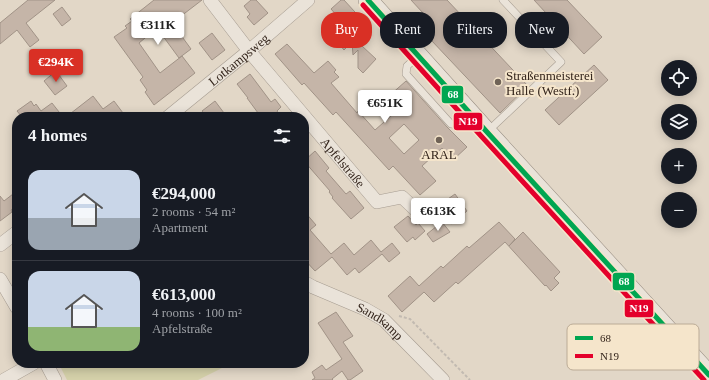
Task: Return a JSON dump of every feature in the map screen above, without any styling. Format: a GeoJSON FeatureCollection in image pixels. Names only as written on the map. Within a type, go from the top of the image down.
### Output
{"type":"FeatureCollection","features":[{"type":"Feature","properties":{"kind":"street"},"geometry":{"type":"LineString","coordinates":[[210,0],[249,51]]}},
{"type":"Feature","properties":{"kind":"street","name":"Lotkampsweg"},"geometry":{"type":"LineString","coordinates":[[174,112],[249,51],[308,0]]}},
{"type":"Feature","properties":{"kind":"street"},"geometry":{"type":"LineString","coordinates":[[368,0],[662,324]]}},
{"type":"Feature","properties":{"kind":"street","name":"Apfelstraße"},"geometry":{"type":"LineString","coordinates":[[249,51],[301,112]]}},
{"type":"Feature","properties":{"kind":"street","name":"Apfelstraße"},"geometry":{"type":"LineString","coordinates":[[309,122],[377,202],[402,197],[417,212]]}},
{"type":"Feature","properties":{"kind":"street"},"geometry":{"type":"LineString","coordinates":[[0,245],[12,236]]}},
{"type":"Feature","properties":{"kind":"street"},"geometry":{"type":"LineString","coordinates":[[0,279],[12,299]]}},
{"type":"Feature","properties":{"kind":"street","name":"Sandkamp"},"geometry":{"type":"LineString","coordinates":[[309,285],[365,309],[384,320],[443,380]]}},
{"type":"Feature","properties":{"kind":"street"},"geometry":{"type":"LineString","coordinates":[[699,364],[709,375]]}},
{"type":"Feature","properties":{"kind":"street"},"geometry":{"type":"LineString","coordinates":[[4,380],[25,368]]}},
{"type":"Feature","properties":{"kind":"street"},"geometry":{"type":"LineString","coordinates":[[49,368],[55,380]]}},
{"type":"Feature","properties":{"kind":"lane"},"geometry":{"type":"LineString","coordinates":[[487,132],[561,62],[503,0]]}},
{"type":"Feature","properties":{"kind":"path"},"geometry":{"type":"LineString","coordinates":[[384,320],[392,314],[410,319],[470,380]]}},
{"type":"Feature","properties":{"kind":"shaded area"},"geometry":{"type":"Polygon","coordinates":[[[61,368],[222,368],[198,380],[67,380],[61,368]]]}},
{"type":"Feature","properties":{"kind":"building"},"geometry":{"type":"Polygon","coordinates":[[[28,0],[55,0],[26,23],[39,40],[30,47],[17,30],[0,44],[0,23],[28,0]]]}},
{"type":"Feature","properties":{"kind":"building"},"geometry":{"type":"Polygon","coordinates":[[[154,0],[202,0],[172,23],[191,49],[179,58],[157,28],[139,43],[160,73],[182,56],[195,73],[154,105],[145,92],[147,90],[140,80],[143,77],[114,37],[127,28],[125,26],[132,21],[130,19],[154,0]]]}},
{"type":"Feature","properties":{"kind":"building"},"geometry":{"type":"Polygon","coordinates":[[[251,0],[256,0],[268,13],[254,25],[247,17],[250,14],[244,6],[251,0]]]}},
{"type":"Feature","properties":{"kind":"building"},"geometry":{"type":"Polygon","coordinates":[[[341,0],[344,0],[355,12],[334,12],[331,9],[341,0]]]}},
{"type":"Feature","properties":{"kind":"building"},"geometry":{"type":"Polygon","coordinates":[[[411,0],[447,0],[458,12],[443,12],[443,48],[492,48],[528,86],[500,113],[435,44],[435,12],[422,12],[411,0]]]}},
{"type":"Feature","properties":{"kind":"building"},"geometry":{"type":"Polygon","coordinates":[[[534,0],[567,0],[602,37],[584,54],[569,38],[569,12],[545,12],[534,0]]]}},
{"type":"Feature","properties":{"kind":"building"},"geometry":{"type":"Polygon","coordinates":[[[62,7],[71,19],[62,26],[53,14],[62,7]]]}},
{"type":"Feature","properties":{"kind":"building"},"geometry":{"type":"Polygon","coordinates":[[[212,33],[225,50],[212,60],[199,43],[212,33]]]}},
{"type":"Feature","properties":{"kind":"building"},"geometry":{"type":"Polygon","coordinates":[[[287,44],[314,73],[328,61],[336,70],[334,72],[339,77],[331,83],[357,113],[358,111],[375,130],[400,108],[389,96],[406,81],[467,147],[453,160],[442,148],[422,166],[436,181],[420,195],[393,166],[389,170],[336,112],[333,115],[304,83],[302,85],[275,54],[287,44]],[[404,124],[389,138],[404,154],[419,140],[404,124]]]}},
{"type":"Feature","properties":{"kind":"building"},"geometry":{"type":"Polygon","coordinates":[[[352,48],[364,48],[376,59],[363,73],[358,68],[358,50],[353,55],[352,48]]]}},
{"type":"Feature","properties":{"kind":"building"},"geometry":{"type":"Polygon","coordinates":[[[594,65],[608,80],[559,125],[545,110],[594,65]]]}},
{"type":"Feature","properties":{"kind":"building"},"geometry":{"type":"Polygon","coordinates":[[[56,71],[67,86],[55,95],[44,81],[56,71]]]}},
{"type":"Feature","properties":{"kind":"building"},"geometry":{"type":"Polygon","coordinates":[[[250,74],[271,102],[275,99],[281,107],[278,112],[257,112],[237,84],[250,74]]]}},
{"type":"Feature","properties":{"kind":"building"},"geometry":{"type":"Polygon","coordinates":[[[93,96],[103,109],[114,101],[122,112],[72,112],[93,96]]]}},
{"type":"Feature","properties":{"kind":"building"},"geometry":{"type":"Polygon","coordinates":[[[31,101],[34,106],[36,104],[41,111],[52,103],[59,112],[18,112],[17,111],[31,101]]]}},
{"type":"Feature","properties":{"kind":"building"},"geometry":{"type":"Polygon","coordinates":[[[215,101],[223,112],[203,112],[202,111],[215,101]]]}},
{"type":"Feature","properties":{"kind":"building"},"geometry":{"type":"Polygon","coordinates":[[[315,151],[329,168],[326,171],[346,194],[350,191],[364,208],[351,219],[332,198],[333,197],[329,192],[330,191],[309,167],[309,156],[315,151]]]}},
{"type":"Feature","properties":{"kind":"building"},"geometry":{"type":"Polygon","coordinates":[[[455,194],[467,211],[451,224],[438,206],[455,194]]]}},
{"type":"Feature","properties":{"kind":"building"},"geometry":{"type":"Polygon","coordinates":[[[12,195],[12,212],[0,221],[0,196],[4,201],[12,195]]]}},
{"type":"Feature","properties":{"kind":"building"},"geometry":{"type":"Polygon","coordinates":[[[408,216],[416,225],[418,223],[425,231],[415,240],[413,237],[407,242],[394,227],[408,216]]]}},
{"type":"Feature","properties":{"kind":"building"},"geometry":{"type":"Polygon","coordinates":[[[309,217],[316,225],[310,230],[331,254],[344,243],[354,255],[371,240],[381,252],[392,243],[400,253],[389,262],[382,254],[359,273],[355,268],[347,275],[332,257],[315,271],[309,264],[309,217]]]}},
{"type":"Feature","properties":{"kind":"building"},"geometry":{"type":"Polygon","coordinates":[[[442,222],[450,232],[433,242],[427,234],[442,222]]]}},
{"type":"Feature","properties":{"kind":"building"},"geometry":{"type":"Polygon","coordinates":[[[499,222],[515,239],[509,246],[523,232],[560,272],[554,278],[559,283],[551,291],[505,242],[458,284],[456,282],[434,302],[424,292],[402,312],[388,296],[410,276],[419,286],[441,266],[443,268],[467,246],[469,248],[499,222]]]}},
{"type":"Feature","properties":{"kind":"building"},"geometry":{"type":"Polygon","coordinates":[[[336,312],[353,336],[343,342],[363,371],[350,380],[348,380],[342,371],[332,379],[333,380],[312,380],[315,378],[312,372],[322,365],[326,370],[342,359],[318,323],[336,312]]]}},
{"type":"Feature","properties":{"kind":"transit line","name":"68"},"geometry":{"type":"LineString","coordinates":[[368,0],[662,324]]}},
{"type":"Feature","properties":{"kind":"transit line","name":"N19"},"geometry":{"type":"LineString","coordinates":[[363,5],[653,324]]}},
{"type":"Feature","properties":{"kind":"transit line","name":"68"},"geometry":{"type":"LineString","coordinates":[[699,364],[709,375]]}},
{"type":"Feature","properties":{"kind":"transit line","name":"N19"},"geometry":{"type":"LineString","coordinates":[[695,370],[704,380]]}},
{"type":"Feature","properties":{"kind":"place","name":"Straßenmeisterei Halle (Westf.)"},"geometry":{"type":"Point","coordinates":[498,82]}},
{"type":"Feature","properties":{"kind":"place","name":"ARAL"},"geometry":{"type":"Point","coordinates":[439,140]}}]}
